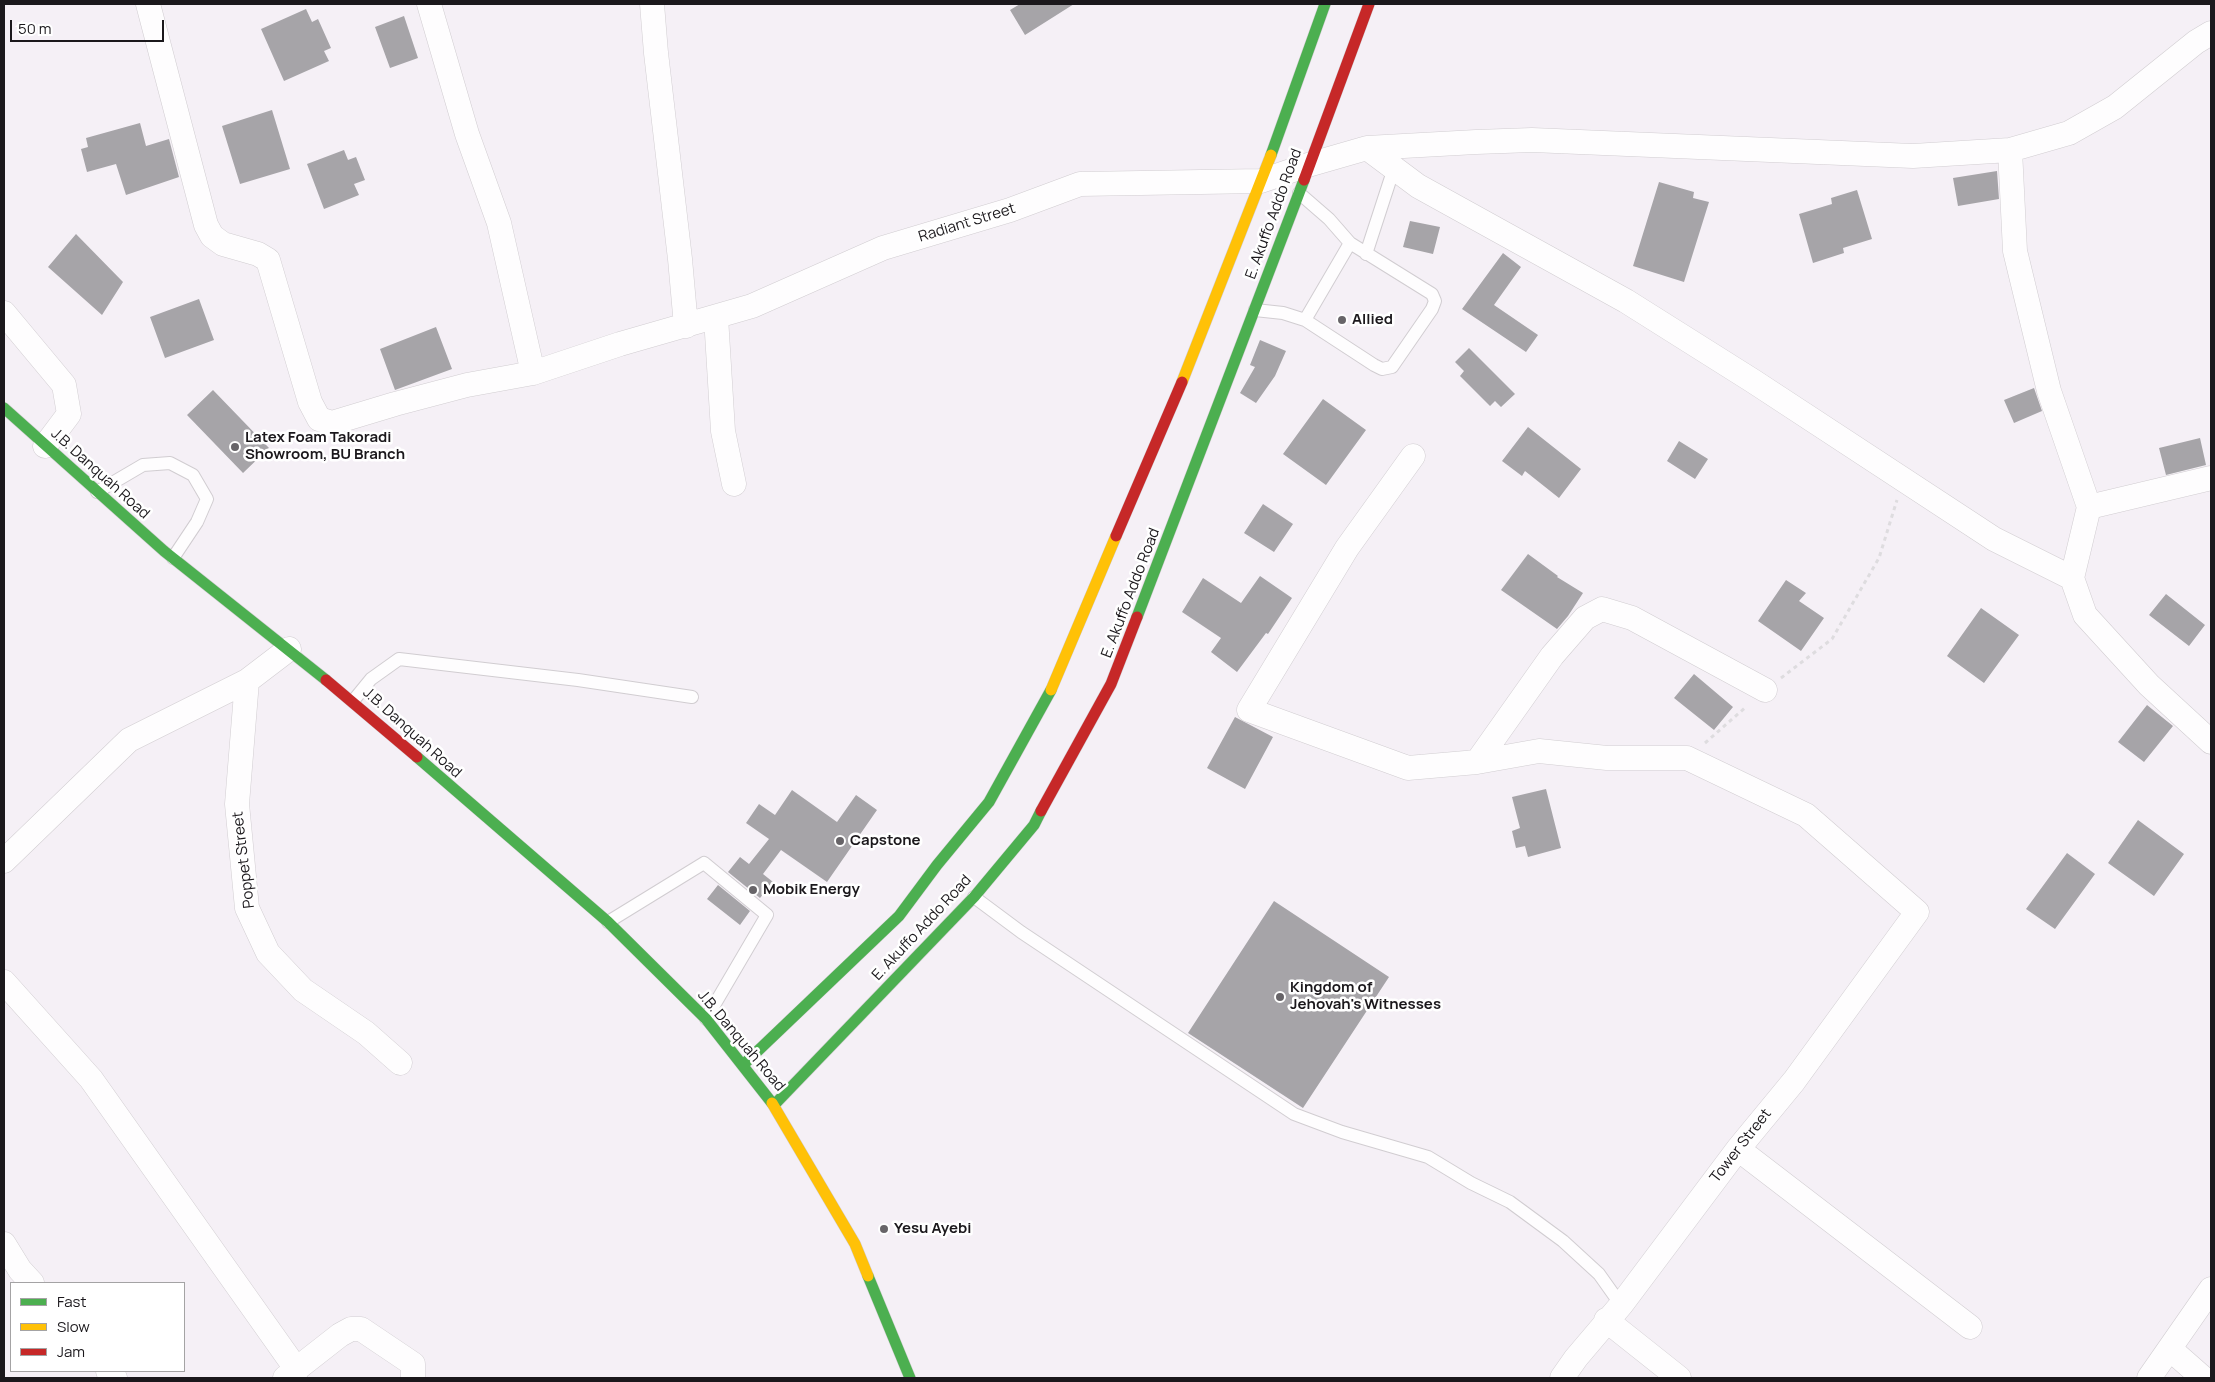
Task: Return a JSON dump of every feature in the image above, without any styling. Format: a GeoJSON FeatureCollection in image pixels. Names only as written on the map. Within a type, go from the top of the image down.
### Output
{"type":"FeatureCollection","features":[{"type":"Feature","properties":{"kind":"main road","name":"E. Akuffo Addo Road"},"geometry":{"type":"LineString","coordinates":[[743,1065],[899,916],[937,865],[990,802],[1051,689],[1182,383],[1260,181],[1325,4]]}},
{"type":"Feature","properties":{"kind":"main road","name":"E. Akuffo Addo Road"},"geometry":{"type":"LineString","coordinates":[[774,1105],[974,897],[1034,825],[1111,684],[1255,310],[1369,4]]}},
{"type":"Feature","properties":{"kind":"main road","name":"J.B. Danquah Road"},"geometry":{"type":"LineString","coordinates":[[4,409],[173,558],[353,701],[454,791],[608,922],[706,1019],[774,1105],[855,1244],[910,1378]]}},
{"type":"Feature","properties":{"kind":"street","name":"Radiant Street"},"geometry":{"type":"LineString","coordinates":[[148,4],[206,224],[212,236],[222,244],[258,254],[268,260],[310,402],[319,419],[332,424],[395,404],[467,385],[533,373],[620,344],[752,306],[883,248],[1010,210],[1080,184],[1260,181],[1367,148],[1532,140],[1913,156],[2010,150],[2069,133],[2115,107],[2196,42],[2211,33]]}},
{"type":"Feature","properties":{"kind":"street"},"geometry":{"type":"LineString","coordinates":[[429,4],[467,134],[499,223],[533,373]]}},
{"type":"Feature","properties":{"kind":"street"},"geometry":{"type":"LineString","coordinates":[[652,4],[686,326]]}},
{"type":"Feature","properties":{"kind":"street"},"geometry":{"type":"LineString","coordinates":[[1367,148],[1418,186],[1626,301],[1753,381],[1994,539],[2072,578]]}},
{"type":"Feature","properties":{"kind":"street"},"geometry":{"type":"LineString","coordinates":[[2010,150],[2015,251],[2049,391],[2089,507],[2072,578],[2085,615],[2149,685],[2211,742]]}},
{"type":"Feature","properties":{"kind":"street"},"geometry":{"type":"LineString","coordinates":[[4,313],[64,385],[69,414],[45,446]]}},
{"type":"Feature","properties":{"kind":"street"},"geometry":{"type":"LineString","coordinates":[[716,317],[723,431],[734,484]]}},
{"type":"Feature","properties":{"kind":"street"},"geometry":{"type":"LineString","coordinates":[[1413,456],[1347,548],[1249,710],[1408,768],[1477,762],[1539,751],[1608,758],[1687,758]]}},
{"type":"Feature","properties":{"kind":"street"},"geometry":{"type":"LineString","coordinates":[[2089,507],[2211,478]]}},
{"type":"Feature","properties":{"kind":"street"},"geometry":{"type":"LineString","coordinates":[[1477,762],[1552,656],[1585,618],[1602,609],[1632,618],[1765,690]]}},
{"type":"Feature","properties":{"kind":"street"},"geometry":{"type":"LineString","coordinates":[[4,862],[129,740],[247,681],[289,649]]}},
{"type":"Feature","properties":{"kind":"street","name":"Poppet Street"},"geometry":{"type":"LineString","coordinates":[[247,681],[238,804],[247,908],[268,953],[304,990],[366,1034],[400,1063]]}},
{"type":"Feature","properties":{"kind":"street","name":"Tower Street"},"geometry":{"type":"LineString","coordinates":[[1562,1378],[1738,1149],[1794,1081],[1918,912],[1806,815],[1687,758]]}},
{"type":"Feature","properties":{"kind":"street"},"geometry":{"type":"LineString","coordinates":[[4,982],[91,1079],[291,1374],[340,1335],[351,1329],[361,1329],[413,1371]]}},
{"type":"Feature","properties":{"kind":"street"},"geometry":{"type":"LineString","coordinates":[[1738,1149],[1970,1327]]}},
{"type":"Feature","properties":{"kind":"street"},"geometry":{"type":"LineString","coordinates":[[4,1244],[20,1270],[31,1282]]}},
{"type":"Feature","properties":{"kind":"street"},"geometry":{"type":"LineString","coordinates":[[2149,1378],[2211,1289]]}},
{"type":"Feature","properties":{"kind":"street"},"geometry":{"type":"LineString","coordinates":[[1613,1313],[1680,1378]]}},
{"type":"Feature","properties":{"kind":"street"},"geometry":{"type":"LineString","coordinates":[[2170,1349],[2203,1378]]}},
{"type":"Feature","properties":{"kind":"lane"},"geometry":{"type":"LineString","coordinates":[[1366,254],[1394,168]]}},
{"type":"Feature","properties":{"kind":"lane"},"geometry":{"type":"LineString","coordinates":[[1255,310],[1283,313],[1305,320],[1382,369],[1392,367],[1432,310],[1435,301],[1432,294],[1350,243],[1329,219],[1299,193]]}},
{"type":"Feature","properties":{"kind":"lane"},"geometry":{"type":"LineString","coordinates":[[1305,320],[1350,243]]}},
{"type":"Feature","properties":{"kind":"lane"},"geometry":{"type":"LineString","coordinates":[[96,492],[143,465],[170,463],[193,475],[207,498],[196,522],[173,558]]}},
{"type":"Feature","properties":{"kind":"lane"},"geometry":{"type":"LineString","coordinates":[[353,701],[371,678],[399,659],[578,680],[692,697]]}},
{"type":"Feature","properties":{"kind":"lane"},"geometry":{"type":"LineString","coordinates":[[608,922],[704,863],[767,915],[706,1019]]}},
{"type":"Feature","properties":{"kind":"lane"},"geometry":{"type":"LineString","coordinates":[[974,897],[1020,932],[1294,1114],[1342,1132],[1428,1157],[1471,1183],[1510,1202],[1563,1241],[1592,1268],[1613,1313]]}},
{"type":"Feature","properties":{"kind":"path"},"geometry":{"type":"LineString","coordinates":[[1687,758],[1765,690],[1832,639],[1879,558],[1904,481]]}},
{"type":"Feature","properties":{"kind":"building"},"geometry":{"type":"Polygon","coordinates":[[[1020,4],[1074,4],[1025,35],[1010,10],[1020,4]]]}},
{"type":"Feature","properties":{"kind":"building"},"geometry":{"type":"Polygon","coordinates":[[[306,9],[312,22],[318,19],[331,48],[324,51],[329,61],[284,81],[261,29],[306,9]]]}},
{"type":"Feature","properties":{"kind":"building"},"geometry":{"type":"Polygon","coordinates":[[[404,16],[418,58],[390,68],[375,27],[404,16]]]}},
{"type":"Feature","properties":{"kind":"building"},"geometry":{"type":"Polygon","coordinates":[[[272,110],[290,169],[240,184],[222,126],[272,110]]]}},
{"type":"Feature","properties":{"kind":"building"},"geometry":{"type":"Polygon","coordinates":[[[140,123],[146,146],[169,139],[179,177],[126,195],[116,164],[87,172],[81,149],[88,147],[86,138],[140,123]]]}},
{"type":"Feature","properties":{"kind":"building"},"geometry":{"type":"Polygon","coordinates":[[[344,150],[348,160],[356,157],[365,180],[354,184],[359,195],[324,209],[307,164],[344,150]]]}},
{"type":"Feature","properties":{"kind":"building"},"geometry":{"type":"Polygon","coordinates":[[[1997,171],[1999,199],[1958,206],[1953,178],[1997,171]]]}},
{"type":"Feature","properties":{"kind":"building"},"geometry":{"type":"Polygon","coordinates":[[[1659,182],[1694,192],[1693,198],[1709,202],[1684,282],[1633,266],[1659,182]]]}},
{"type":"Feature","properties":{"kind":"building"},"geometry":{"type":"Polygon","coordinates":[[[1857,190],[1872,239],[1843,248],[1844,253],[1813,263],[1799,214],[1832,204],[1831,198],[1857,190]]]}},
{"type":"Feature","properties":{"kind":"building"},"geometry":{"type":"Polygon","coordinates":[[[1410,221],[1440,227],[1433,254],[1403,247],[1410,221]]]}},
{"type":"Feature","properties":{"kind":"building"},"geometry":{"type":"Polygon","coordinates":[[[76,234],[123,282],[102,315],[48,267],[76,234]]]}},
{"type":"Feature","properties":{"kind":"building"},"geometry":{"type":"Polygon","coordinates":[[[1503,253],[1521,267],[1494,305],[1538,335],[1526,352],[1462,309],[1503,253]]]}},
{"type":"Feature","properties":{"kind":"building"},"geometry":{"type":"Polygon","coordinates":[[[199,299],[214,340],[165,358],[150,317],[199,299]]]}},
{"type":"Feature","properties":{"kind":"building"},"geometry":{"type":"Polygon","coordinates":[[[436,327],[452,369],[395,390],[380,349],[436,327]]]}},
{"type":"Feature","properties":{"kind":"building"},"geometry":{"type":"Polygon","coordinates":[[[1260,340],[1286,351],[1275,376],[1256,403],[1240,393],[1255,367],[1250,365],[1260,340]]]}},
{"type":"Feature","properties":{"kind":"building"},"geometry":{"type":"Polygon","coordinates":[[[1469,348],[1515,394],[1501,407],[1495,401],[1490,406],[1460,376],[1464,371],[1455,362],[1469,348]]]}},
{"type":"Feature","properties":{"kind":"building"},"geometry":{"type":"Polygon","coordinates":[[[2034,388],[2042,411],[2014,423],[2004,400],[2034,388]]]}},
{"type":"Feature","properties":{"kind":"building"},"geometry":{"type":"Polygon","coordinates":[[[213,390],[269,448],[243,473],[187,415],[213,390]]]}},
{"type":"Feature","properties":{"kind":"building"},"geometry":{"type":"Polygon","coordinates":[[[1323,399],[1366,430],[1326,485],[1283,454],[1323,399]]]}},
{"type":"Feature","properties":{"kind":"building"},"geometry":{"type":"Polygon","coordinates":[[[1528,427],[1581,469],[1559,498],[1525,471],[1522,476],[1502,461],[1528,427]]]}},
{"type":"Feature","properties":{"kind":"building"},"geometry":{"type":"Polygon","coordinates":[[[2200,438],[2206,465],[2166,475],[2159,448],[2200,438]]]}},
{"type":"Feature","properties":{"kind":"building"},"geometry":{"type":"Polygon","coordinates":[[[1679,441],[1708,459],[1695,479],[1667,461],[1679,441]]]}},
{"type":"Feature","properties":{"kind":"building"},"geometry":{"type":"Polygon","coordinates":[[[1263,504],[1293,524],[1274,552],[1244,533],[1263,504]]]}},
{"type":"Feature","properties":{"kind":"building"},"geometry":{"type":"Polygon","coordinates":[[[1528,554],[1557,577],[1583,593],[1557,629],[1501,590],[1528,554]]]}},
{"type":"Feature","properties":{"kind":"building"},"geometry":{"type":"Polygon","coordinates":[[[1260,576],[1292,598],[1268,634],[1266,633],[1237,672],[1211,652],[1221,638],[1182,612],[1203,578],[1241,603],[1260,576]]]}},
{"type":"Feature","properties":{"kind":"building"},"geometry":{"type":"Polygon","coordinates":[[[1786,580],[1806,593],[1799,601],[1824,618],[1801,651],[1758,621],[1786,580]]]}},
{"type":"Feature","properties":{"kind":"building"},"geometry":{"type":"Polygon","coordinates":[[[2166,594],[2205,625],[2189,646],[2149,615],[2166,594]]]}},
{"type":"Feature","properties":{"kind":"building"},"geometry":{"type":"Polygon","coordinates":[[[1981,608],[2019,635],[1984,683],[1947,656],[1981,608]]]}},
{"type":"Feature","properties":{"kind":"building"},"geometry":{"type":"Polygon","coordinates":[[[1694,674],[1733,707],[1714,730],[1674,698],[1694,674]]]}},
{"type":"Feature","properties":{"kind":"building"},"geometry":{"type":"Polygon","coordinates":[[[2147,705],[2173,726],[2144,762],[2118,742],[2147,705]]]}},
{"type":"Feature","properties":{"kind":"building"},"geometry":{"type":"Polygon","coordinates":[[[1235,717],[1273,737],[1245,789],[1207,768],[1235,717]]]}},
{"type":"Feature","properties":{"kind":"building"},"geometry":{"type":"Polygon","coordinates":[[[1546,789],[1561,848],[1528,857],[1525,846],[1516,848],[1512,831],[1520,828],[1512,797],[1546,789]]]}},
{"type":"Feature","properties":{"kind":"building"},"geometry":{"type":"Polygon","coordinates":[[[792,790],[837,822],[856,795],[877,810],[827,882],[781,850],[763,874],[773,882],[760,898],[728,872],[740,857],[749,864],[769,839],[746,823],[759,804],[775,815],[792,790]]]}},
{"type":"Feature","properties":{"kind":"building"},"geometry":{"type":"Polygon","coordinates":[[[2138,820],[2184,854],[2154,896],[2108,863],[2138,820]]]}},
{"type":"Feature","properties":{"kind":"building"},"geometry":{"type":"Polygon","coordinates":[[[2067,853],[2095,874],[2055,929],[2026,909],[2067,853]]]}},
{"type":"Feature","properties":{"kind":"building"},"geometry":{"type":"Polygon","coordinates":[[[718,885],[750,911],[740,925],[707,899],[718,885]]]}},
{"type":"Feature","properties":{"kind":"building"},"geometry":{"type":"Polygon","coordinates":[[[1274,901],[1389,977],[1303,1108],[1188,1033],[1274,901]]]}},
{"type":"Feature","properties":{"kind":"traffic: fast"},"geometry":{"type":"LineString","coordinates":[[1271,155],[1325,4]]}},
{"type":"Feature","properties":{"kind":"traffic: fast"},"geometry":{"type":"LineString","coordinates":[[1137,617],[1304,180]]}},
{"type":"Feature","properties":{"kind":"traffic: fast"},"geometry":{"type":"LineString","coordinates":[[4,408],[164,551],[326,680]]}},
{"type":"Feature","properties":{"kind":"traffic: fast"},"geometry":{"type":"LineString","coordinates":[[743,1065],[899,916],[937,865],[989,802],[1051,690]]}},
{"type":"Feature","properties":{"kind":"traffic: fast"},"geometry":{"type":"LineString","coordinates":[[417,757],[608,922],[706,1019],[772,1103]]}},
{"type":"Feature","properties":{"kind":"traffic: fast"},"geometry":{"type":"LineString","coordinates":[[774,1105],[974,897],[1034,825],[1041,811]]}},
{"type":"Feature","properties":{"kind":"traffic: fast"},"geometry":{"type":"LineString","coordinates":[[868,1276],[910,1378]]}},
{"type":"Feature","properties":{"kind":"traffic: slow"},"geometry":{"type":"LineString","coordinates":[[1182,382],[1271,155]]}},
{"type":"Feature","properties":{"kind":"traffic: slow"},"geometry":{"type":"LineString","coordinates":[[1051,690],[1116,536]]}},
{"type":"Feature","properties":{"kind":"traffic: slow"},"geometry":{"type":"LineString","coordinates":[[772,1103],[855,1244],[868,1276]]}},
{"type":"Feature","properties":{"kind":"traffic: jam"},"geometry":{"type":"LineString","coordinates":[[1304,180],[1369,4]]}},
{"type":"Feature","properties":{"kind":"traffic: jam"},"geometry":{"type":"LineString","coordinates":[[1116,536],[1182,382]]}},
{"type":"Feature","properties":{"kind":"traffic: jam"},"geometry":{"type":"LineString","coordinates":[[1041,811],[1111,684],[1137,617]]}},
{"type":"Feature","properties":{"kind":"traffic: jam"},"geometry":{"type":"LineString","coordinates":[[326,680],[417,757]]}},
{"type":"Feature","properties":{"kind":"place","name":"Allied"},"geometry":{"type":"Point","coordinates":[1342,320]}},
{"type":"Feature","properties":{"kind":"place","name":"Latex Foam Takoradi Showroom, BU Branch"},"geometry":{"type":"Point","coordinates":[235,447]}},
{"type":"Feature","properties":{"kind":"place","name":"Capstone"},"geometry":{"type":"Point","coordinates":[840,841]}},
{"type":"Feature","properties":{"kind":"place","name":"Mobik Energy"},"geometry":{"type":"Point","coordinates":[753,890]}},
{"type":"Feature","properties":{"kind":"place","name":"Kingdom of Jehovah's Witnesses"},"geometry":{"type":"Point","coordinates":[1280,997]}},
{"type":"Feature","properties":{"kind":"place","name":"Yesu Ayebi"},"geometry":{"type":"Point","coordinates":[884,1229]}}]}
